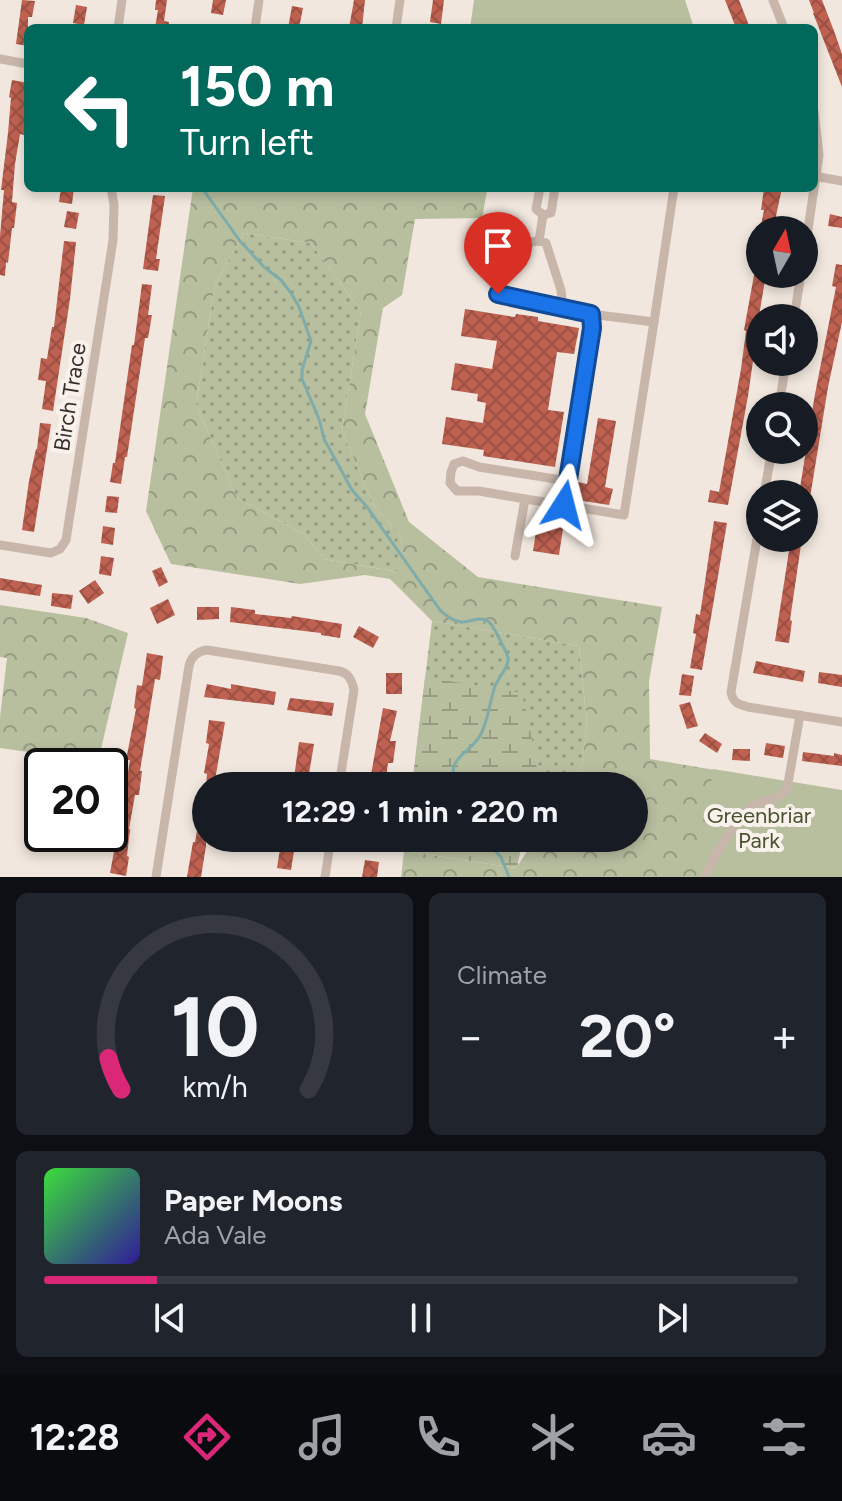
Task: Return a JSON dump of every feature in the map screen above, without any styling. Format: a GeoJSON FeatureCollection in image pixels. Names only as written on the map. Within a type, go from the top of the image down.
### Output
{"type":"FeatureCollection","features":[{"type":"Feature","properties":{"kind":"street"},"geometry":{"type":"LineString","coordinates":[[119,24],[122,0]]}},
{"type":"Feature","properties":{"kind":"street"},"geometry":{"type":"LineString","coordinates":[[256,24],[259,0]]}},
{"type":"Feature","properties":{"kind":"street"},"geometry":{"type":"LineString","coordinates":[[397,24],[400,0]]}},
{"type":"Feature","properties":{"kind":"street"},"geometry":{"type":"LineString","coordinates":[[773,0],[782,24]]}},
{"type":"Feature","properties":{"kind":"street"},"geometry":{"type":"LineString","coordinates":[[0,59],[24,63]]}},
{"type":"Feature","properties":{"kind":"street"},"geometry":{"type":"LineString","coordinates":[[818,177],[842,181]]}},
{"type":"Feature","properties":{"kind":"street","name":"Birch Trace"},"geometry":{"type":"LineString","coordinates":[[0,545],[51,553],[60,549],[66,540],[113,240],[112,192]]}},
{"type":"Feature","properties":{"kind":"street"},"geometry":{"type":"LineString","coordinates":[[539,192],[536,209],[543,215]]}},
{"type":"Feature","properties":{"kind":"street"},"geometry":{"type":"LineString","coordinates":[[543,215],[551,213],[554,192]]}},
{"type":"Feature","properties":{"kind":"street"},"geometry":{"type":"LineString","coordinates":[[568,481],[479,467],[463,461],[454,464],[450,483],[457,491],[479,491],[624,515],[673,192]]}},
{"type":"Feature","properties":{"kind":"street"},"geometry":{"type":"LineString","coordinates":[[810,216],[813,192]]}},
{"type":"Feature","properties":{"kind":"street"},"geometry":{"type":"LineString","coordinates":[[539,241],[543,215]]}},
{"type":"Feature","properties":{"kind":"street"},"geometry":{"type":"LineString","coordinates":[[563,307],[561,290],[546,243],[531,242],[503,276],[498,294],[582,313],[654,322]]}},
{"type":"Feature","properties":{"kind":"street"},"geometry":{"type":"LineString","coordinates":[[564,505],[592,328],[591,314]]}},
{"type":"Feature","properties":{"kind":"street"},"geometry":{"type":"LineString","coordinates":[[515,556],[525,499]]}},
{"type":"Feature","properties":{"kind":"street"},"geometry":{"type":"LineString","coordinates":[[755,552],[732,697],[738,704],[748,707],[842,722]]}},
{"type":"Feature","properties":{"kind":"street"},"geometry":{"type":"LineString","coordinates":[[156,877],[189,666],[198,653],[207,650],[347,674],[354,690],[341,772]]}},
{"type":"Feature","properties":{"kind":"street"},"geometry":{"type":"LineString","coordinates":[[705,877],[743,814],[759,803],[783,795],[787,789],[800,715]]}},
{"type":"Feature","properties":{"kind":"street"},"geometry":{"type":"LineString","coordinates":[[325,877],[329,852]]}},
{"type":"Feature","properties":{"kind":"green space"},"geometry":{"type":"Polygon","coordinates":[[[474,0],[685,0],[693,24],[471,24],[474,0]]]}},
{"type":"Feature","properties":{"kind":"green space"},"geometry":{"type":"Polygon","coordinates":[[[192,192],[487,192],[482,218],[415,219],[402,295],[383,308],[365,414],[409,522],[478,577],[662,607],[649,681],[650,759],[756,777],[703,877],[401,877],[404,852],[516,868],[527,852],[648,852],[648,772],[577,772],[582,765],[587,723],[579,646],[432,621],[390,579],[365,575],[300,584],[171,564],[146,511],[192,192]],[[244,233],[215,284],[196,405],[237,498],[304,534],[324,559],[398,572],[402,538],[374,506],[342,430],[361,311],[311,243],[244,233]]]}},
{"type":"Feature","properties":{"kind":"green space"},"geometry":{"type":"Polygon","coordinates":[[[244,233],[311,243],[361,311],[342,430],[374,506],[402,538],[399,572],[324,559],[304,534],[237,498],[196,405],[215,284],[244,233]]]}},
{"type":"Feature","properties":{"kind":"green space"},"geometry":{"type":"Polygon","coordinates":[[[0,605],[86,618],[128,633],[101,748],[24,748],[24,751],[0,748],[0,717],[7,658],[0,657],[0,605]]]}},
{"type":"Feature","properties":{"kind":"green space"},"geometry":{"type":"Polygon","coordinates":[[[432,621],[579,646],[587,723],[582,765],[577,772],[414,772],[432,621]]]}},
{"type":"Feature","properties":{"kind":"green space"},"geometry":{"type":"Polygon","coordinates":[[[425,677],[522,693],[537,763],[535,772],[414,772],[425,677]]]}},
{"type":"Feature","properties":{"kind":"green space","name":"Greenbriar Park"},"geometry":{"type":"Polygon","coordinates":[[[713,769],[842,790],[842,877],[696,877],[713,769]]]}},
{"type":"Feature","properties":{"kind":"green space"},"geometry":{"type":"Polygon","coordinates":[[[411,852],[520,852],[517,868],[411,852]]]}},
{"type":"Feature","properties":{"kind":"building"},"geometry":{"type":"Polygon","coordinates":[[[22,0],[35,1],[32,17],[28,17],[28,24],[24,24],[24,45],[16,44],[22,0]]]}},
{"type":"Feature","properties":{"kind":"building"},"geometry":{"type":"Polygon","coordinates":[[[156,0],[167,0],[164,21],[169,24],[156,24],[158,10],[155,10],[156,0]]]}},
{"type":"Feature","properties":{"kind":"building"},"geometry":{"type":"Polygon","coordinates":[[[213,0],[226,0],[223,15],[211,13],[213,0]]]}},
{"type":"Feature","properties":{"kind":"building"},"geometry":{"type":"Polygon","coordinates":[[[354,0],[365,0],[362,24],[350,24],[354,0]]]}},
{"type":"Feature","properties":{"kind":"building"},"geometry":{"type":"Polygon","coordinates":[[[433,0],[444,0],[441,24],[430,22],[433,0]]]}},
{"type":"Feature","properties":{"kind":"building"},"geometry":{"type":"Polygon","coordinates":[[[725,0],[739,0],[748,24],[734,24],[725,0]]]}},
{"type":"Feature","properties":{"kind":"building"},"geometry":{"type":"Polygon","coordinates":[[[809,0],[822,0],[842,54],[842,87],[813,13],[809,0]]]}},
{"type":"Feature","properties":{"kind":"building"},"geometry":{"type":"Polygon","coordinates":[[[76,5],[87,7],[84,24],[73,23],[76,5]]]}},
{"type":"Feature","properties":{"kind":"building"},"geometry":{"type":"Polygon","coordinates":[[[292,6],[303,8],[300,24],[289,24],[292,6]]]}},
{"type":"Feature","properties":{"kind":"building"},"geometry":{"type":"Polygon","coordinates":[[[12,80],[24,82],[24,135],[20,134],[15,164],[12,202],[17,203],[5,276],[0,275],[4,190],[1,190],[12,80]]]}},
{"type":"Feature","properties":{"kind":"building"},"geometry":{"type":"Polygon","coordinates":[[[60,192],[74,192],[72,204],[59,202],[60,192]]]}},
{"type":"Feature","properties":{"kind":"building"},"geometry":{"type":"Polygon","coordinates":[[[763,192],[781,192],[776,216],[763,216],[764,210],[761,210],[763,192]]]}},
{"type":"Feature","properties":{"kind":"building"},"geometry":{"type":"Polygon","coordinates":[[[153,195],[165,196],[156,259],[160,259],[158,271],[143,269],[153,195]]]}},
{"type":"Feature","properties":{"kind":"building"},"geometry":{"type":"Polygon","coordinates":[[[67,211],[79,213],[76,229],[64,227],[67,211]]]}},
{"type":"Feature","properties":{"kind":"building"},"geometry":{"type":"Polygon","coordinates":[[[830,214],[842,217],[842,228],[828,226],[830,214]]]}},
{"type":"Feature","properties":{"kind":"building"},"geometry":{"type":"Polygon","coordinates":[[[64,241],[76,242],[53,411],[42,409],[46,381],[38,380],[41,358],[47,359],[54,327],[64,241]]]}},
{"type":"Feature","properties":{"kind":"building"},"geometry":{"type":"Polygon","coordinates":[[[836,264],[842,265],[842,322],[818,448],[818,392],[815,392],[836,287],[832,286],[836,264]]]}},
{"type":"Feature","properties":{"kind":"building"},"geometry":{"type":"Polygon","coordinates":[[[142,284],[152,285],[148,315],[152,315],[148,338],[145,338],[121,484],[110,482],[142,284]]]}},
{"type":"Feature","properties":{"kind":"building"},"geometry":{"type":"Polygon","coordinates":[[[752,288],[764,288],[761,304],[749,304],[752,288]]]}},
{"type":"Feature","properties":{"kind":"building"},"geometry":{"type":"Polygon","coordinates":[[[465,309],[515,317],[516,314],[538,317],[538,321],[579,328],[574,354],[557,352],[548,410],[564,412],[555,467],[483,456],[484,450],[442,444],[446,417],[483,423],[486,403],[477,401],[478,394],[451,390],[455,363],[492,369],[497,341],[461,336],[465,309]]]}},
{"type":"Feature","properties":{"kind":"building"},"geometry":{"type":"Polygon","coordinates":[[[746,331],[746,376],[751,376],[728,505],[708,502],[710,490],[719,492],[746,331]]]}},
{"type":"Feature","properties":{"kind":"building"},"geometry":{"type":"Polygon","coordinates":[[[598,418],[616,421],[605,487],[613,489],[609,505],[577,500],[575,497],[578,482],[587,484],[598,418]]]}},
{"type":"Feature","properties":{"kind":"building"},"geometry":{"type":"Polygon","coordinates":[[[40,423],[51,424],[34,532],[22,530],[40,423]]]}},
{"type":"Feature","properties":{"kind":"building"},"geometry":{"type":"Polygon","coordinates":[[[804,464],[815,464],[813,480],[801,480],[804,464]]]}},
{"type":"Feature","properties":{"kind":"building"},"geometry":{"type":"Polygon","coordinates":[[[107,496],[119,497],[117,513],[105,512],[107,496]]]}},
{"type":"Feature","properties":{"kind":"building"},"geometry":{"type":"Polygon","coordinates":[[[538,518],[564,522],[559,555],[533,551],[538,518]]]}},
{"type":"Feature","properties":{"kind":"building"},"geometry":{"type":"Polygon","coordinates":[[[714,521],[727,523],[702,670],[690,668],[696,614],[700,615],[714,521]]]}},
{"type":"Feature","properties":{"kind":"building"},"geometry":{"type":"Polygon","coordinates":[[[103,526],[115,528],[113,545],[101,543],[103,526]]]}},
{"type":"Feature","properties":{"kind":"building"},"geometry":{"type":"Polygon","coordinates":[[[789,552],[800,552],[789,643],[775,641],[789,552]]]}},
{"type":"Feature","properties":{"kind":"building"},"geometry":{"type":"Polygon","coordinates":[[[101,556],[114,558],[111,576],[99,574],[101,556]]]}},
{"type":"Feature","properties":{"kind":"building"},"geometry":{"type":"Polygon","coordinates":[[[161,567],[168,582],[159,587],[152,571],[161,567]]]}},
{"type":"Feature","properties":{"kind":"building"},"geometry":{"type":"Polygon","coordinates":[[[0,578],[42,585],[40,596],[0,590],[0,578]]]}},
{"type":"Feature","properties":{"kind":"building"},"geometry":{"type":"Polygon","coordinates":[[[95,580],[104,593],[88,604],[79,591],[95,580]]]}},
{"type":"Feature","properties":{"kind":"building"},"geometry":{"type":"Polygon","coordinates":[[[52,593],[73,595],[71,609],[51,606],[52,593]]]}},
{"type":"Feature","properties":{"kind":"building"},"geometry":{"type":"Polygon","coordinates":[[[168,599],[175,615],[157,624],[150,608],[168,599]]]}},
{"type":"Feature","properties":{"kind":"building"},"geometry":{"type":"Polygon","coordinates":[[[197,607],[219,607],[219,619],[197,620],[197,607]]]}},
{"type":"Feature","properties":{"kind":"building"},"geometry":{"type":"Polygon","coordinates":[[[231,607],[255,610],[255,614],[342,624],[340,638],[230,622],[231,607]]]}},
{"type":"Feature","properties":{"kind":"building"},"geometry":{"type":"Polygon","coordinates":[[[359,626],[379,637],[373,648],[353,637],[359,626]]]}},
{"type":"Feature","properties":{"kind":"building"},"geometry":{"type":"Polygon","coordinates":[[[147,653],[163,656],[160,680],[155,679],[139,795],[135,795],[128,847],[128,750],[137,685],[142,686],[147,653]]]}},
{"type":"Feature","properties":{"kind":"building"},"geometry":{"type":"Polygon","coordinates":[[[756,661],[805,671],[803,682],[753,673],[756,661]]]}},
{"type":"Feature","properties":{"kind":"building"},"geometry":{"type":"Polygon","coordinates":[[[819,672],[842,675],[842,687],[818,683],[819,672]]]}},
{"type":"Feature","properties":{"kind":"building"},"geometry":{"type":"Polygon","coordinates":[[[386,673],[402,673],[402,694],[386,694],[386,673]]]}},
{"type":"Feature","properties":{"kind":"building"},"geometry":{"type":"Polygon","coordinates":[[[682,674],[694,676],[691,696],[679,695],[682,674]]]}},
{"type":"Feature","properties":{"kind":"building"},"geometry":{"type":"Polygon","coordinates":[[[207,684],[231,689],[231,684],[276,692],[274,705],[204,697],[207,684]]]}},
{"type":"Feature","properties":{"kind":"building"},"geometry":{"type":"Polygon","coordinates":[[[290,698],[334,703],[332,716],[287,710],[290,698]]]}},
{"type":"Feature","properties":{"kind":"building"},"geometry":{"type":"Polygon","coordinates":[[[690,702],[698,726],[687,729],[679,705],[690,702]]]}},
{"type":"Feature","properties":{"kind":"building"},"geometry":{"type":"Polygon","coordinates":[[[383,708],[397,711],[390,741],[396,741],[393,763],[388,763],[387,772],[372,772],[383,708]]]}},
{"type":"Feature","properties":{"kind":"building"},"geometry":{"type":"Polygon","coordinates":[[[209,720],[225,722],[216,772],[204,772],[209,744],[206,743],[209,720]]]}},
{"type":"Feature","properties":{"kind":"building"},"geometry":{"type":"Polygon","coordinates":[[[705,733],[722,744],[717,753],[699,741],[705,733]]]}},
{"type":"Feature","properties":{"kind":"building"},"geometry":{"type":"Polygon","coordinates":[[[299,742],[314,744],[309,772],[295,772],[299,742]]]}},
{"type":"Feature","properties":{"kind":"building"},"geometry":{"type":"Polygon","coordinates":[[[766,743],[785,746],[783,758],[764,755],[766,743]]]}},
{"type":"Feature","properties":{"kind":"building"},"geometry":{"type":"Polygon","coordinates":[[[733,749],[750,749],[750,761],[732,760],[733,749]]]}},
{"type":"Feature","properties":{"kind":"building"},"geometry":{"type":"Polygon","coordinates":[[[803,752],[842,755],[842,766],[802,761],[803,752]]]}},
{"type":"Feature","properties":{"kind":"building"},"geometry":{"type":"Polygon","coordinates":[[[192,848],[192,852],[205,852],[201,877],[187,877],[192,848]]]}},
{"type":"Feature","properties":{"kind":"building"},"geometry":{"type":"Polygon","coordinates":[[[114,852],[127,852],[126,876],[110,873],[114,852]]]}},
{"type":"Feature","properties":{"kind":"building"},"geometry":{"type":"Polygon","coordinates":[[[280,852],[294,852],[291,870],[277,868],[280,852]]]}},
{"type":"Feature","properties":{"kind":"building"},"geometry":{"type":"Polygon","coordinates":[[[365,860],[379,862],[377,877],[362,877],[365,860]]]}},
{"type":"Feature","properties":{"kind":"waterway"},"geometry":{"type":"LineString","coordinates":[[205,192],[240,241],[281,280],[299,307],[311,341],[302,379],[324,439],[352,490],[440,610],[458,621],[488,621],[505,651],[507,665],[495,686],[481,734],[456,762],[454,772]]}},
{"type":"Feature","properties":{"kind":"waterway"},"geometry":{"type":"LineString","coordinates":[[496,852],[509,877]]}},
{"type":"Feature","properties":{"kind":"route"},"geometry":{"type":"LineString","coordinates":[[498,294],[591,314],[592,328],[564,505]]}}]}
